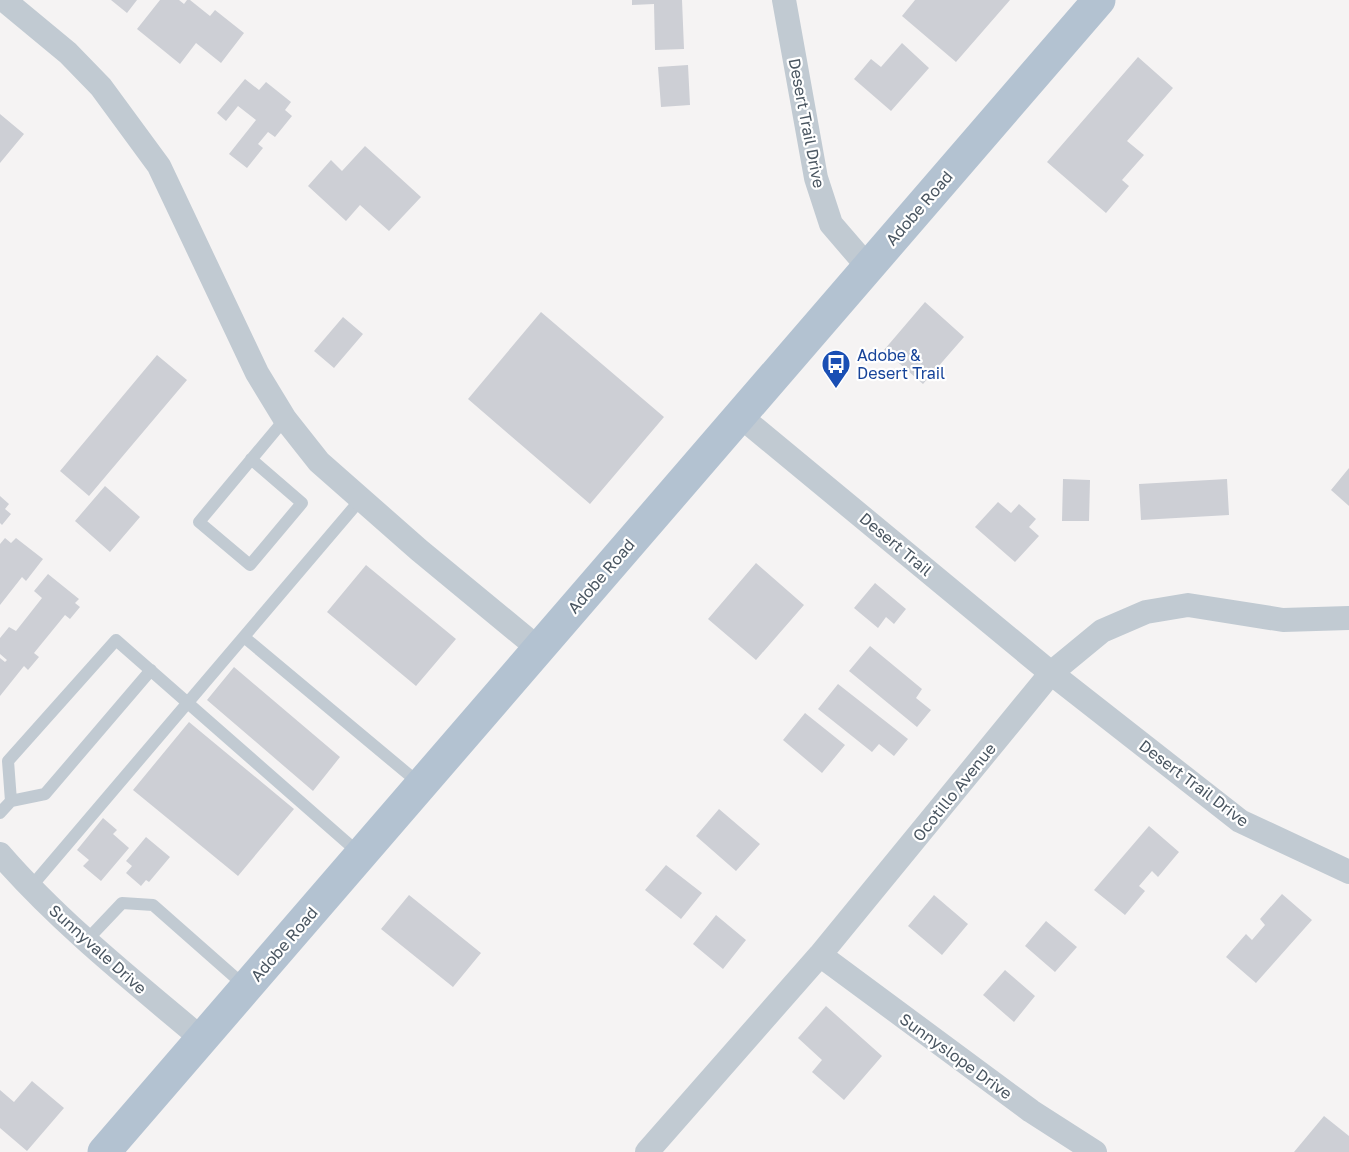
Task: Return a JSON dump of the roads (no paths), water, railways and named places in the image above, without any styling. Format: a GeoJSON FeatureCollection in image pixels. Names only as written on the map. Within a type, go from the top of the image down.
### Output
{"type":"FeatureCollection","features":[{"type":"Feature","properties":{"kind":"main road","name":"Adobe Road"},"geometry":{"type":"LineString","coordinates":[[104,1152],[1099,0]]}},
{"type":"Feature","properties":{"kind":"street"},"geometry":{"type":"LineString","coordinates":[[4,0],[68,53],[102,87],[159,166],[257,373],[285,419],[320,462],[539,649]]}},
{"type":"Feature","properties":{"kind":"street","name":"Desert Trail Drive"},"geometry":{"type":"LineString","coordinates":[[784,0],[816,178],[831,224],[868,267]]}},
{"type":"Feature","properties":{"kind":"street","name":"Desert Trail"},"geometry":{"type":"LineString","coordinates":[[740,416],[1052,673]]}},
{"type":"Feature","properties":{"kind":"street","name":"Ocotillo Avenue"},"geometry":{"type":"LineString","coordinates":[[647,1152],[820,955],[1052,673],[1102,631],[1146,612],[1188,605],[1283,620],[1349,618]]}},
{"type":"Feature","properties":{"kind":"street","name":"Desert Trail Drive"},"geometry":{"type":"LineString","coordinates":[[1052,673],[1240,821],[1349,872]]}},
{"type":"Feature","properties":{"kind":"street","name":"Sunnyvale Drive"},"geometry":{"type":"LineString","coordinates":[[0,854],[30,888],[85,942],[202,1039]]}},
{"type":"Feature","properties":{"kind":"street","name":"Sunnyslope Drive"},"geometry":{"type":"LineString","coordinates":[[820,955],[1031,1111],[1095,1152]]}},
{"type":"Feature","properties":{"kind":"lane"},"geometry":{"type":"LineString","coordinates":[[251,459],[302,503],[250,565],[199,522],[251,459],[285,419]]}},
{"type":"Feature","properties":{"kind":"lane"},"geometry":{"type":"LineString","coordinates":[[30,888],[361,499]]}},
{"type":"Feature","properties":{"kind":"lane"},"geometry":{"type":"LineString","coordinates":[[244,637],[421,785]]}},
{"type":"Feature","properties":{"kind":"lane"},"geometry":{"type":"LineString","coordinates":[[11,801],[8,761],[116,640],[361,855]]}},
{"type":"Feature","properties":{"kind":"lane"},"geometry":{"type":"LineString","coordinates":[[0,813],[11,801],[45,794],[151,670]]}},
{"type":"Feature","properties":{"kind":"lane"},"geometry":{"type":"LineString","coordinates":[[85,942],[122,903],[153,905],[247,987]]}},
{"type":"Feature","properties":{"kind":"place","name":"Adobe & Desert Trail"},"geometry":{"type":"Point","coordinates":[836,390]}}]}
